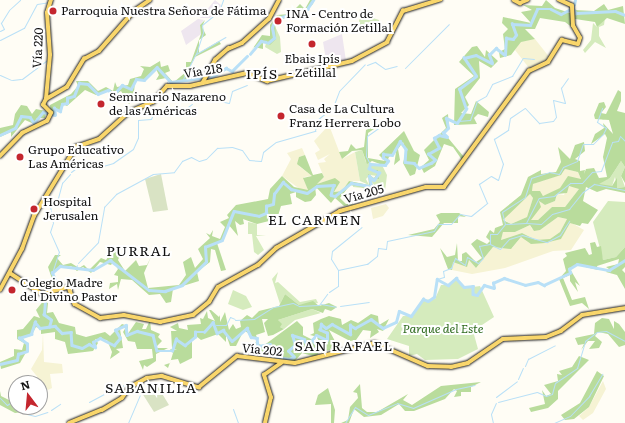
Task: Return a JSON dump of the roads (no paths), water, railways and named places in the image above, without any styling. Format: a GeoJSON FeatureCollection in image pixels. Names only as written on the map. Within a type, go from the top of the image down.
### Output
{"type":"FeatureCollection","features":[{"type":"Feature","properties":{"kind":"main road"},"geometry":{"type":"LineString","coordinates":[[0,156],[15,139],[50,116],[43,105],[47,98],[67,87],[84,59],[99,51],[134,11],[150,0]]}},
{"type":"Feature","properties":{"kind":"main road"},"geometry":{"type":"LineString","coordinates":[[209,79],[215,60],[229,48],[239,45],[269,19],[280,0]]}},
{"type":"Feature","properties":{"kind":"main road","name":"Vía 218"},"geometry":{"type":"LineString","coordinates":[[0,290],[10,273],[34,216],[78,145],[99,139],[129,112],[155,101],[167,86],[203,83],[209,79],[248,73],[267,82],[352,61],[387,42],[400,11],[440,0]]}},
{"type":"Feature","properties":{"kind":"main road"},"geometry":{"type":"LineString","coordinates":[[514,0],[520,3],[527,0]]}},
{"type":"Feature","properties":{"kind":"main road","name":"Vía 205"},"geometry":{"type":"LineString","coordinates":[[10,273],[46,294],[69,287],[75,304],[100,318],[124,315],[160,322],[188,317],[208,303],[219,287],[258,265],[276,248],[340,211],[426,187],[442,189],[530,70],[548,62],[561,41],[578,44],[580,38],[573,27],[572,7],[559,0]]}},
{"type":"Feature","properties":{"kind":"main road","name":"Vía 220"},"geometry":{"type":"LineString","coordinates":[[47,98],[50,55],[47,14],[51,1]]}},
{"type":"Feature","properties":{"kind":"main road","name":"Vía 202"},"geometry":{"type":"LineString","coordinates":[[69,423],[102,410],[147,378],[162,376],[197,388],[237,356],[280,362],[318,358],[375,343],[428,366],[454,366],[468,363],[503,339],[546,337],[561,331],[581,316],[625,308]]}},
{"type":"Feature","properties":{"kind":"main road"},"geometry":{"type":"LineString","coordinates":[[264,423],[271,398],[264,375],[280,362]]}},
{"type":"Feature","properties":{"kind":"waterway"},"geometry":{"type":"LineString","coordinates":[[0,31],[4,29],[1,23],[9,10],[20,0]]}},
{"type":"Feature","properties":{"kind":"waterway"},"geometry":{"type":"LineString","coordinates":[[183,79],[196,54],[203,32],[202,25],[219,11],[223,0]]}},
{"type":"Feature","properties":{"kind":"waterway"},"geometry":{"type":"LineString","coordinates":[[268,43],[274,38],[272,28],[275,19],[307,9],[313,0]]}},
{"type":"Feature","properties":{"kind":"waterway"},"geometry":{"type":"LineString","coordinates":[[574,5],[575,0]]}},
{"type":"Feature","properties":{"kind":"waterway"},"geometry":{"type":"LineString","coordinates":[[0,40],[24,28],[37,4],[49,2]]}},
{"type":"Feature","properties":{"kind":"waterway"},"geometry":{"type":"LineString","coordinates":[[49,327],[51,320],[44,315],[45,299],[50,283],[55,280],[52,273],[60,266],[93,270],[110,260],[149,290],[165,291],[182,285],[206,262],[205,247],[222,240],[234,211],[259,216],[266,213],[266,206],[273,204],[274,194],[283,182],[291,189],[307,193],[317,186],[334,185],[331,195],[335,196],[351,183],[371,186],[369,176],[374,180],[379,173],[369,169],[370,164],[385,165],[388,161],[383,158],[383,154],[392,155],[400,141],[406,149],[405,162],[414,163],[419,168],[435,160],[428,154],[439,148],[434,138],[439,135],[447,137],[443,133],[448,128],[446,118],[457,123],[466,109],[459,89],[476,76],[464,58],[476,55],[492,63],[489,55],[496,48],[505,55],[506,38],[513,39],[516,35],[512,24],[530,25],[537,9],[551,9],[561,14],[573,8],[576,13],[615,11],[625,15]]}},
{"type":"Feature","properties":{"kind":"waterway"},"geometry":{"type":"LineString","coordinates":[[405,68],[449,24]]}},
{"type":"Feature","properties":{"kind":"waterway"},"geometry":{"type":"LineString","coordinates":[[196,54],[226,37]]}},
{"type":"Feature","properties":{"kind":"waterway"},"geometry":{"type":"LineString","coordinates":[[250,54],[261,41],[266,42]]}},
{"type":"Feature","properties":{"kind":"waterway"},"geometry":{"type":"LineString","coordinates":[[210,78],[226,68],[232,71],[247,56]]}},
{"type":"Feature","properties":{"kind":"waterway"},"geometry":{"type":"LineString","coordinates":[[458,121],[470,120],[477,101],[486,96],[492,84],[512,76],[523,58],[534,59]]}},
{"type":"Feature","properties":{"kind":"waterway"},"geometry":{"type":"LineString","coordinates":[[22,79],[47,60]]}},
{"type":"Feature","properties":{"kind":"waterway"},"geometry":{"type":"LineString","coordinates":[[367,65],[375,62],[385,69],[397,66]]}},
{"type":"Feature","properties":{"kind":"waterway"},"geometry":{"type":"LineString","coordinates":[[78,263],[98,242],[104,207],[116,194],[153,174],[174,172],[182,161],[191,157],[199,161],[206,159],[217,148],[232,147],[242,150],[249,160],[261,161],[263,152],[276,142],[315,131],[317,120],[333,107],[339,91],[365,64]]}},
{"type":"Feature","properties":{"kind":"waterway"},"geometry":{"type":"LineString","coordinates":[[0,135],[15,128],[21,116],[30,117],[34,123],[43,112],[55,115],[54,108],[60,111],[62,104],[67,103],[67,98],[74,96],[79,83],[88,84],[98,94],[108,90],[114,94],[122,85],[131,89],[136,79],[144,80],[157,67],[171,82],[207,77]]}},
{"type":"Feature","properties":{"kind":"waterway"},"geometry":{"type":"LineString","coordinates":[[0,75],[11,80]]}},
{"type":"Feature","properties":{"kind":"waterway"},"geometry":{"type":"LineString","coordinates":[[329,292],[338,286],[338,270],[367,264],[377,256],[378,248],[386,249],[387,241],[434,231],[438,224],[451,224],[460,214],[471,216],[487,203],[479,184],[491,176],[498,180],[503,164],[494,139],[508,130],[510,118],[525,108],[539,123],[553,121],[556,117],[553,100],[565,103],[561,88],[568,78]]}},
{"type":"Feature","properties":{"kind":"waterway"},"geometry":{"type":"LineString","coordinates":[[12,80],[21,79]]}},
{"type":"Feature","properties":{"kind":"waterway"},"geometry":{"type":"LineString","coordinates":[[215,100],[229,103],[232,91],[247,85]]}},
{"type":"Feature","properties":{"kind":"waterway"},"geometry":{"type":"LineString","coordinates":[[71,172],[78,167],[96,168],[113,163],[133,149],[138,138],[138,120],[151,119],[153,114],[164,109],[180,113],[192,104]]}},
{"type":"Feature","properties":{"kind":"waterway"},"geometry":{"type":"LineString","coordinates":[[490,244],[490,234],[497,234],[505,224],[502,212],[525,197],[531,178],[549,172],[559,174],[563,167],[577,161],[583,144],[593,144],[603,134],[606,128],[597,122],[602,108]]}},
{"type":"Feature","properties":{"kind":"waterway"},"geometry":{"type":"LineString","coordinates":[[370,164],[366,156],[367,136],[383,125]]}},
{"type":"Feature","properties":{"kind":"waterway"},"geometry":{"type":"LineString","coordinates":[[506,224],[526,223],[539,198],[554,196],[570,183],[582,183],[592,172],[601,171],[612,142],[618,141],[620,136],[625,141]]}},
{"type":"Feature","properties":{"kind":"waterway"},"geometry":{"type":"LineString","coordinates":[[52,273],[59,252],[50,232],[53,223],[50,206],[58,198],[62,183],[70,174]]}},
{"type":"Feature","properties":{"kind":"waterway"},"geometry":{"type":"LineString","coordinates":[[527,223],[541,224],[552,214],[569,209],[583,192],[594,184],[625,190]]}},
{"type":"Feature","properties":{"kind":"waterway"},"geometry":{"type":"LineString","coordinates":[[437,279],[444,277],[443,271],[451,268],[455,258],[465,265],[467,257],[478,263],[483,258],[479,246],[490,244],[500,249],[509,239],[522,235],[547,242],[560,235],[569,221]]}},
{"type":"Feature","properties":{"kind":"waterway"},"geometry":{"type":"LineString","coordinates":[[338,270],[331,259],[332,251],[362,227]]}},
{"type":"Feature","properties":{"kind":"waterway"},"geometry":{"type":"LineString","coordinates":[[0,364],[17,360],[18,354],[27,351],[27,344],[19,338],[31,334],[35,322],[40,328],[55,326],[62,333],[71,332],[72,345],[82,348],[89,344],[95,347],[93,342],[100,338],[114,345],[120,338],[115,330],[126,325],[127,335],[137,331],[153,335],[157,351],[172,351],[176,339],[185,345],[195,337],[195,332],[204,332],[213,322],[217,333],[223,330],[232,341],[247,328],[251,337],[257,338],[258,346],[270,344],[277,357],[289,359],[294,357],[288,351],[295,345],[292,335],[304,339],[310,351],[318,347],[312,340],[316,335],[327,340],[327,333],[320,330],[321,324],[326,328],[332,324],[350,334],[350,325],[355,328],[371,319],[383,328],[396,322],[399,311],[411,316],[423,299],[428,301],[434,297],[437,279],[448,285],[456,278],[464,287],[473,286],[473,294],[477,295],[484,285],[494,288],[493,283],[504,278],[525,285],[538,282],[544,285],[570,273],[569,269],[577,264],[609,270],[625,260]]}},
{"type":"Feature","properties":{"kind":"waterway"},"geometry":{"type":"LineString","coordinates":[[274,307],[293,303],[299,306],[319,305],[327,294]]}},
{"type":"Feature","properties":{"kind":"waterway"},"geometry":{"type":"LineString","coordinates":[[340,306],[369,302]]}},
{"type":"Feature","properties":{"kind":"waterway"},"geometry":{"type":"LineString","coordinates":[[321,304],[336,307]]}},
{"type":"Feature","properties":{"kind":"waterway"},"geometry":{"type":"LineString","coordinates":[[235,320],[254,319],[273,307]]}},
{"type":"Feature","properties":{"kind":"waterway"},"geometry":{"type":"LineString","coordinates":[[216,325],[226,325],[230,317],[235,319]]}},
{"type":"Feature","properties":{"kind":"waterway"},"geometry":{"type":"LineString","coordinates":[[498,402],[537,392],[546,396],[552,394],[555,383],[577,368],[585,341],[597,332],[606,331],[625,341]]}},
{"type":"Feature","properties":{"kind":"waterway"},"geometry":{"type":"LineString","coordinates":[[525,366],[528,359],[555,345]]}},
{"type":"Feature","properties":{"kind":"waterway"},"geometry":{"type":"LineString","coordinates":[[518,379],[523,368]]}},
{"type":"Feature","properties":{"kind":"waterway"},"geometry":{"type":"LineString","coordinates":[[554,423],[570,416],[589,396],[602,374]]}},
{"type":"Feature","properties":{"kind":"waterway"},"geometry":{"type":"LineString","coordinates":[[496,397],[517,381]]}},
{"type":"Feature","properties":{"kind":"waterway"},"geometry":{"type":"LineString","coordinates":[[120,387],[124,385]]}},
{"type":"Feature","properties":{"kind":"waterway"},"geometry":{"type":"LineString","coordinates":[[345,423],[355,407],[368,415],[397,403],[413,408],[456,389],[475,385]]}},
{"type":"Feature","properties":{"kind":"waterway"},"geometry":{"type":"LineString","coordinates":[[89,402],[112,390]]}},
{"type":"Feature","properties":{"kind":"waterway"},"geometry":{"type":"LineString","coordinates":[[128,423],[140,395]]}},
{"type":"Feature","properties":{"kind":"waterway"},"geometry":{"type":"LineString","coordinates":[[0,398],[8,404]]}},
{"type":"Feature","properties":{"kind":"waterway"},"geometry":{"type":"LineString","coordinates":[[493,423],[491,414],[496,403]]}},
{"type":"Feature","properties":{"kind":"waterway"},"geometry":{"type":"LineString","coordinates":[[51,410],[60,404]]}},
{"type":"Feature","properties":{"kind":"waterway"},"geometry":{"type":"LineString","coordinates":[[233,409],[238,423]]}},
{"type":"Feature","properties":{"kind":"waterway"},"geometry":{"type":"LineString","coordinates":[[31,415],[38,415]]}},
{"type":"Feature","properties":{"kind":"place","name":"Parroquia Nuestra Señora de Fátima"},"geometry":{"type":"Point","coordinates":[53,11]}},
{"type":"Feature","properties":{"kind":"place","name":"INA - Centro de Formación Zetillal"},"geometry":{"type":"Point","coordinates":[278,21]}},
{"type":"Feature","properties":{"kind":"place","name":"Ebais Ipís - Zetillal"},"geometry":{"type":"Point","coordinates":[312,44]}},
{"type":"Feature","properties":{"kind":"place","name":"Seminario Nazareno de las Américas"},"geometry":{"type":"Point","coordinates":[101,104]}},
{"type":"Feature","properties":{"kind":"place","name":"Casa de La Cultura Franz Herrera Lobo"},"geometry":{"type":"Point","coordinates":[281,116]}},
{"type":"Feature","properties":{"kind":"place","name":"Grupo Educativo Las Américas"},"geometry":{"type":"Point","coordinates":[20,157]}},
{"type":"Feature","properties":{"kind":"place","name":"Hospital Jerusalen"},"geometry":{"type":"Point","coordinates":[34,209]}},
{"type":"Feature","properties":{"kind":"place","name":"Colegio Madre del Divino Pastor"},"geometry":{"type":"Point","coordinates":[12,290]}},
{"type":"Feature","properties":{"kind":"district","name":"IPÍS"},"geometry":{"type":"Point","coordinates":[262,73]}},
{"type":"Feature","properties":{"kind":"district","name":"EL CARMEN"},"geometry":{"type":"Point","coordinates":[315,219]}},
{"type":"Feature","properties":{"kind":"district","name":"PURRAL"},"geometry":{"type":"Point","coordinates":[139,250]}},
{"type":"Feature","properties":{"kind":"district","name":"SAN RAFAEL"},"geometry":{"type":"Point","coordinates":[344,345]}},
{"type":"Feature","properties":{"kind":"district","name":"SABANILLA"},"geometry":{"type":"Point","coordinates":[151,387]}},
{"type":"Feature","properties":{"kind":"park label","name":"Parque del Este"},"geometry":{"type":"Point","coordinates":[443,329]}}]}
